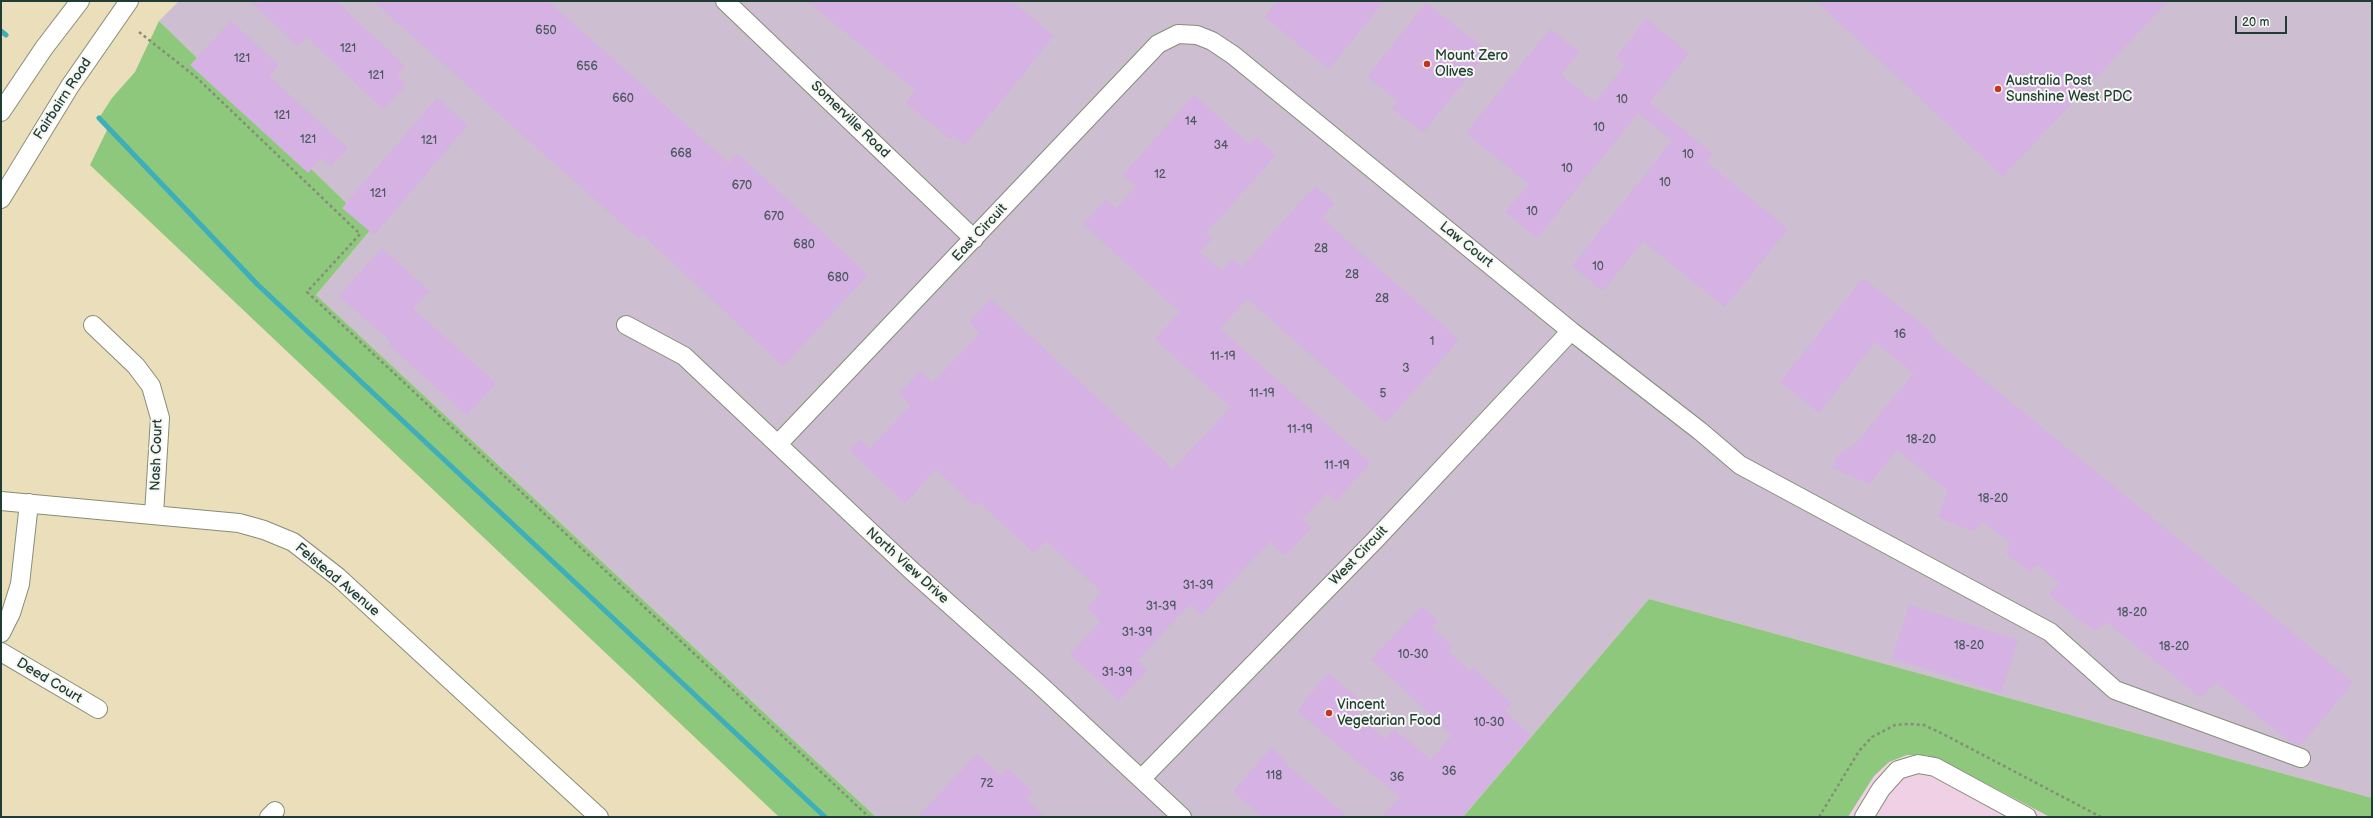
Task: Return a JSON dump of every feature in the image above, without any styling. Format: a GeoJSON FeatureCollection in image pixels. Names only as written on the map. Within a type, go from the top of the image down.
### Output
{"type":"FeatureCollection","features":[{"type":"Feature","properties":{"kind":"street"},"geometry":{"type":"LineString","coordinates":[[1,112],[44,48],[80,1]]}},
{"type":"Feature","properties":{"kind":"street","name":"Fairbairn Road"},"geometry":{"type":"LineString","coordinates":[[1,199],[70,86],[129,1]]}},
{"type":"Feature","properties":{"kind":"street","name":"Somerville Road"},"geometry":{"type":"LineString","coordinates":[[725,1],[974,239]]}},
{"type":"Feature","properties":{"kind":"street","name":"East Circuit"},"geometry":{"type":"LineString","coordinates":[[778,444],[1158,44],[1169,37],[1187,34]]}},
{"type":"Feature","properties":{"kind":"street","name":"Law Court"},"geometry":{"type":"LineString","coordinates":[[1187,34],[1208,39],[1233,55],[1572,331],[1700,431],[1740,465],[2050,632],[2116,690],[2301,758]]}},
{"type":"Feature","properties":{"kind":"street","name":"Nash Court"},"geometry":{"type":"LineString","coordinates":[[93,325],[136,366],[151,386],[160,418],[154,514]]}},
{"type":"Feature","properties":{"kind":"street","name":"North View Drive"},"geometry":{"type":"LineString","coordinates":[[626,325],[684,356],[912,571],[1142,778],[1182,817]]}},
{"type":"Feature","properties":{"kind":"street","name":"West Circuit"},"geometry":{"type":"LineString","coordinates":[[1142,778],[1377,538],[1572,331]]}},
{"type":"Feature","properties":{"kind":"street","name":"Felstead Avenue"},"geometry":{"type":"LineString","coordinates":[[1,501],[239,523],[264,530],[293,542],[338,577],[599,817]]}},
{"type":"Feature","properties":{"kind":"street"},"geometry":{"type":"LineString","coordinates":[[1,633],[14,607],[20,584],[29,503]]}},
{"type":"Feature","properties":{"kind":"street","name":"Deed Court"},"geometry":{"type":"LineString","coordinates":[[1,652],[98,709]]}},
{"type":"Feature","properties":{"kind":"street"},"geometry":{"type":"LineString","coordinates":[[1864,817],[1881,789],[1898,770],[1918,764],[1934,767],[2026,817]]}},
{"type":"Feature","properties":{"kind":"path"},"geometry":{"type":"LineString","coordinates":[[139,32],[196,77],[360,234],[307,292],[869,817]]}},
{"type":"Feature","properties":{"kind":"shaded area"},"geometry":{"type":"Polygon","coordinates":[[[179,1],[2372,1],[2372,798],[1649,599],[1463,817],[876,817],[316,295],[372,228],[159,21],[179,1]]]}},
{"type":"Feature","properties":{"kind":"shaded area"},"geometry":{"type":"Polygon","coordinates":[[[1907,755],[1926,755],[1945,762],[2050,817],[1848,817],[1873,776],[1889,762],[1907,755]]]}},
{"type":"Feature","properties":{"kind":"green space"},"geometry":{"type":"Polygon","coordinates":[[[159,21],[372,228],[316,295],[876,817],[779,817],[90,165],[108,128],[99,118],[112,98],[135,72],[159,21]]]}},
{"type":"Feature","properties":{"kind":"green space"},"geometry":{"type":"Polygon","coordinates":[[[1649,599],[2372,798],[2372,817],[2050,817],[1945,762],[1926,755],[1907,755],[1889,762],[1874,776],[1848,817],[1463,817],[1649,599]]]}},
{"type":"Feature","properties":{"kind":"building"},"geometry":{"type":"Polygon","coordinates":[[[250,1],[336,1],[405,66],[397,75],[406,85],[383,109],[307,37],[298,46],[250,1]]]}},
{"type":"Feature","properties":{"kind":"building"},"geometry":{"type":"Polygon","coordinates":[[[373,1],[548,1],[729,163],[738,154],[868,275],[783,366],[643,235],[639,239],[373,1]]]}},
{"type":"Feature","properties":{"kind":"building"},"geometry":{"type":"Polygon","coordinates":[[[807,1],[1012,1],[1054,36],[965,145],[953,135],[950,139],[906,103],[916,90],[807,1]]]}},
{"type":"Feature","properties":{"kind":"building"},"geometry":{"type":"Polygon","coordinates":[[[1278,1],[1384,1],[1329,69],[1265,17],[1278,1]]]}},
{"type":"Feature","properties":{"kind":"building","name":"Australia Post Sunshine West PDC"},"geometry":{"type":"Polygon","coordinates":[[[1816,1],[2168,1],[2003,176],[1816,1]]]}},
{"type":"Feature","properties":{"kind":"building","name":"Mount Zero Olives"},"geometry":{"type":"Polygon","coordinates":[[[1426,3],[1488,51],[1423,133],[1392,108],[1398,101],[1367,77],[1426,3]]]}},
{"type":"Feature","properties":{"kind":"building"},"geometry":{"type":"Polygon","coordinates":[[[1646,19],[1689,53],[1650,103],[1713,154],[1706,162],[1788,229],[1725,307],[1643,241],[1603,291],[1572,266],[1672,141],[1638,113],[1537,238],[1505,212],[1529,184],[1466,133],[1550,29],[1579,52],[1561,75],[1595,102],[1625,65],[1616,58],[1646,19]]]}},
{"type":"Feature","properties":{"kind":"building"},"geometry":{"type":"Polygon","coordinates":[[[231,21],[279,65],[269,76],[348,148],[331,166],[322,158],[308,173],[190,65],[231,21]]]}},
{"type":"Feature","properties":{"kind":"building"},"geometry":{"type":"Polygon","coordinates":[[[1194,95],[1250,145],[1256,137],[1276,155],[1206,233],[1212,239],[1200,252],[1222,271],[1233,259],[1242,267],[1315,186],[1335,203],[1322,218],[1459,340],[1386,422],[1247,298],[1220,329],[1370,463],[1336,501],[1327,493],[1302,519],[1311,528],[1285,556],[1270,541],[1201,615],[1190,604],[1137,661],[1147,670],[1119,700],[1070,654],[1101,621],[1087,608],[1102,592],[1046,541],[1034,553],[979,502],[975,506],[936,469],[905,503],[850,451],[860,440],[870,449],[911,405],[899,394],[920,371],[933,383],[980,333],[969,322],[991,299],[1173,469],[1231,407],[1155,339],[1180,312],[1083,224],[1105,200],[1116,209],[1136,186],[1123,175],[1194,95]]]}},
{"type":"Feature","properties":{"kind":"building"},"geometry":{"type":"Polygon","coordinates":[[[437,98],[468,125],[374,235],[342,208],[437,98]]]}},
{"type":"Feature","properties":{"kind":"building"},"geometry":{"type":"Polygon","coordinates":[[[382,248],[429,291],[413,309],[496,383],[467,415],[389,345],[391,342],[339,296],[382,248]]]}},
{"type":"Feature","properties":{"kind":"building"},"geometry":{"type":"Polygon","coordinates":[[[1863,278],[1934,334],[1931,337],[2353,682],[2300,746],[2290,742],[2216,682],[2201,698],[2107,622],[2094,631],[2049,595],[2059,583],[2037,564],[2030,572],[2006,553],[2010,543],[1983,521],[1974,532],[1938,517],[1948,491],[1897,450],[1869,484],[1832,468],[1837,456],[1858,441],[1914,373],[1875,342],[1819,413],[1780,382],[1863,278]]]}},
{"type":"Feature","properties":{"kind":"building"},"geometry":{"type":"Polygon","coordinates":[[[1909,605],[2018,640],[2001,693],[1892,658],[1909,605]]]}},
{"type":"Feature","properties":{"kind":"building"},"geometry":{"type":"Polygon","coordinates":[[[1422,606],[1438,621],[1432,627],[1453,647],[1448,651],[1469,671],[1473,667],[1512,704],[1505,711],[1531,736],[1462,817],[1382,817],[1400,797],[1297,711],[1328,673],[1365,704],[1357,715],[1371,727],[1386,739],[1394,729],[1431,760],[1452,735],[1371,659],[1422,606]]]}},
{"type":"Feature","properties":{"kind":"building"},"geometry":{"type":"Polygon","coordinates":[[[1271,748],[1284,759],[1282,761],[1348,817],[1263,817],[1233,792],[1271,748]]]}},
{"type":"Feature","properties":{"kind":"building"},"geometry":{"type":"Polygon","coordinates":[[[977,754],[1001,776],[1008,769],[1033,792],[1026,799],[1045,817],[918,817],[977,754]]]}},
{"type":"Feature","properties":{"kind":"waterway"},"geometry":{"type":"LineString","coordinates":[[1,31],[6,35]]}},
{"type":"Feature","properties":{"kind":"waterway"},"geometry":{"type":"LineString","coordinates":[[99,118],[258,285],[825,817]]}},
{"type":"Feature","properties":{"kind":"place","name":"Mount Zero Olives"},"geometry":{"type":"Point","coordinates":[1427,64]}},
{"type":"Feature","properties":{"kind":"place","name":"Australia Post Sunshine West PDC"},"geometry":{"type":"Point","coordinates":[1998,89]}},
{"type":"Feature","properties":{"kind":"place","name":"Vincent Vegetarian Food"},"geometry":{"type":"Point","coordinates":[1329,713]}}]}
